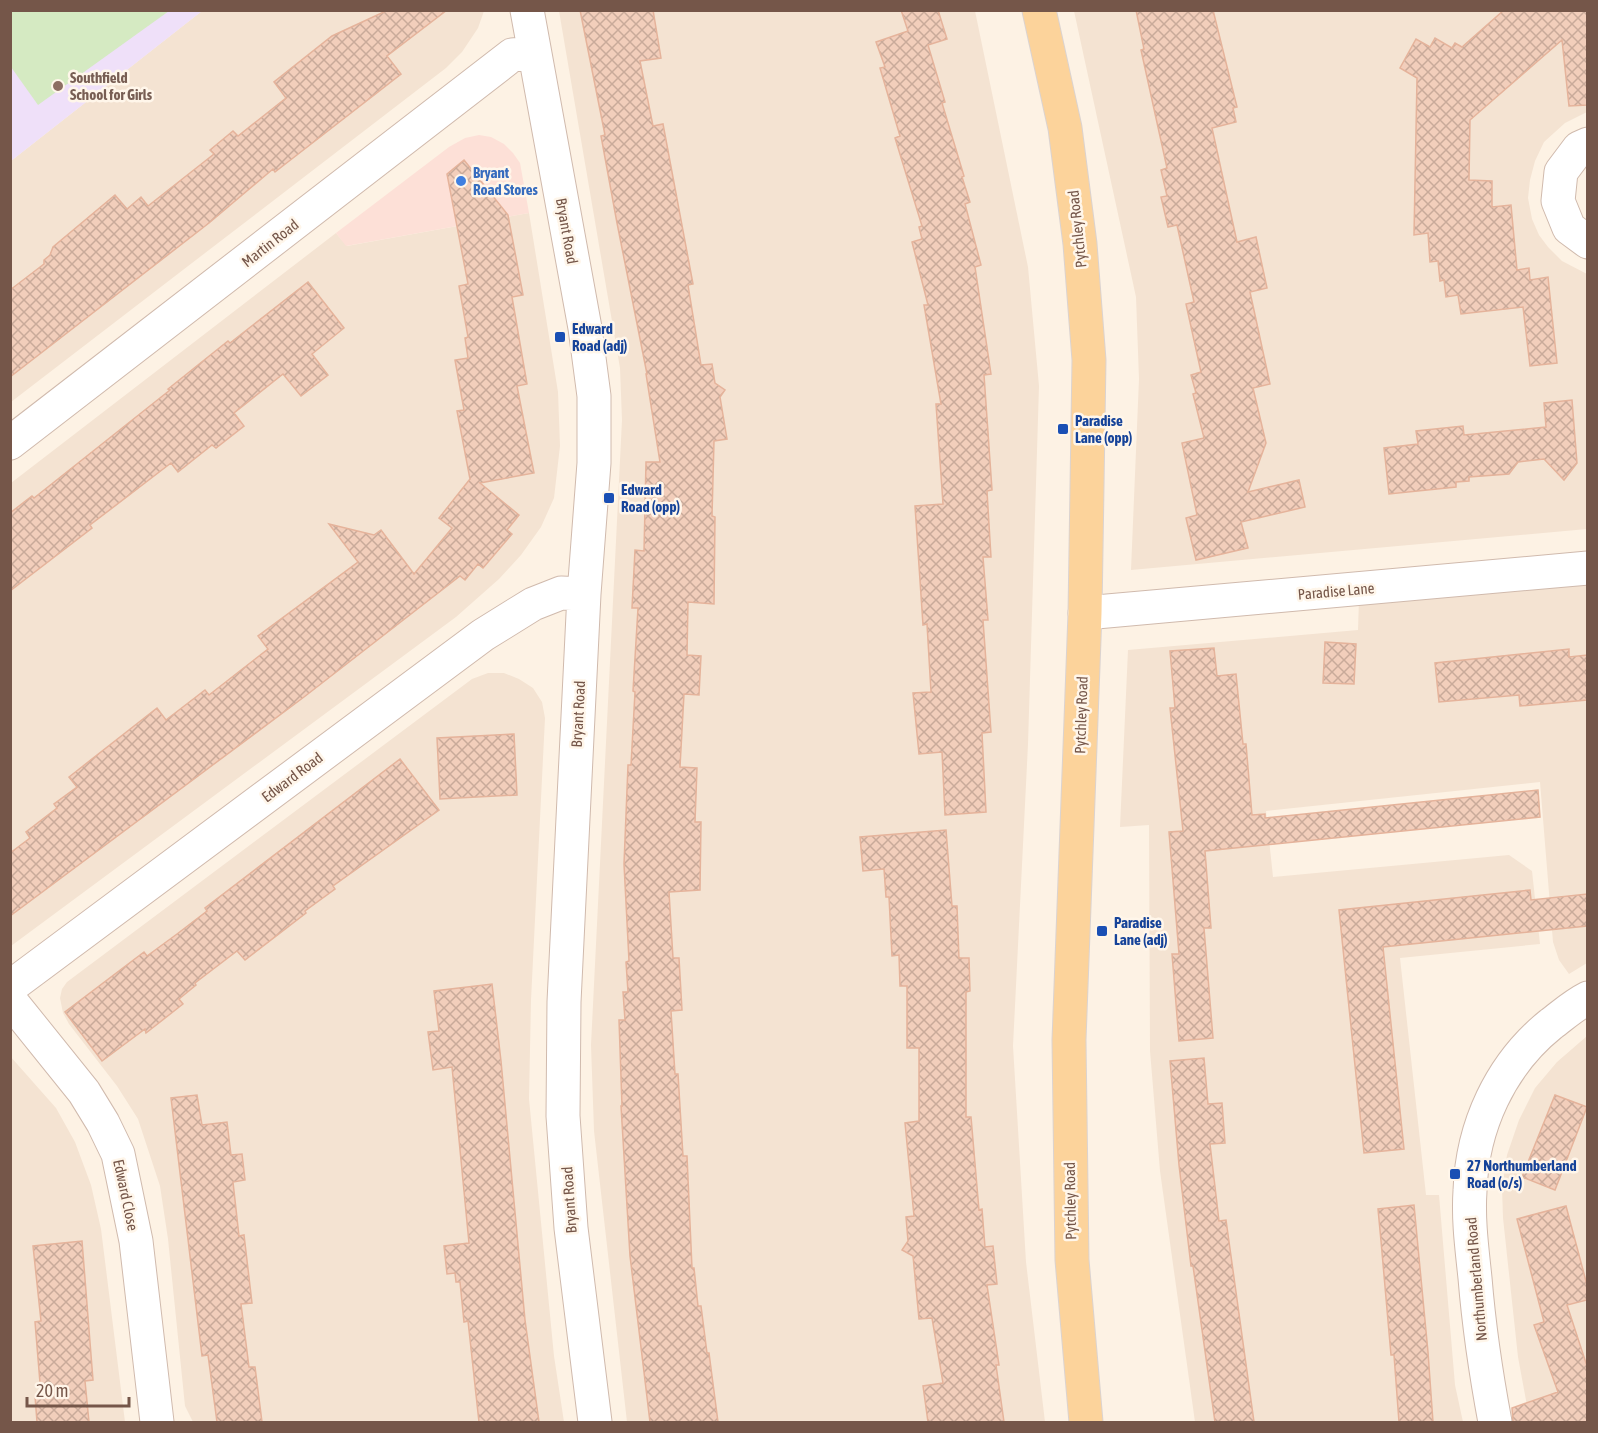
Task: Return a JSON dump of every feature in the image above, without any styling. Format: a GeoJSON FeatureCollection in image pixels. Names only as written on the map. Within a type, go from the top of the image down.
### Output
{"type":"FeatureCollection","features":[{"type":"Feature","properties":{"kind":"main road","name":"Pytchley Road"},"geometry":{"type":"LineString","coordinates":[[1039,10],[1065,128],[1080,244],[1089,360],[1085,613],[1069,1029],[1072,1260],[1086,1422]]}},
{"type":"Feature","properties":{"kind":"street","name":"Bryant Road"},"geometry":{"type":"LineString","coordinates":[[527,10],[585,328],[594,396],[594,463],[584,594],[564,1002],[563,1116],[571,1227],[595,1422]]}},
{"type":"Feature","properties":{"kind":"street","name":"Martin Road"},"geometry":{"type":"LineString","coordinates":[[10,443],[512,56],[534,53]]}},
{"type":"Feature","properties":{"kind":"street"},"geometry":{"type":"LineString","coordinates":[[1587,144],[1579,148],[1561,172],[1558,201],[1569,228],[1587,242]]}},
{"type":"Feature","properties":{"kind":"street","name":"Paradise Lane"},"geometry":{"type":"LineString","coordinates":[[1085,613],[1587,568]]}},
{"type":"Feature","properties":{"kind":"street","name":"Edward Road"},"geometry":{"type":"LineString","coordinates":[[10,987],[490,630],[533,604],[561,593],[584,594]]}},
{"type":"Feature","properties":{"kind":"street","name":"Northumberland Road"},"geometry":{"type":"LineString","coordinates":[[1495,1422],[1484,1364],[1471,1235],[1470,1191],[1474,1148],[1487,1108],[1507,1071],[1535,1036],[1577,1003],[1587,998]]}},
{"type":"Feature","properties":{"kind":"street","name":"Edward Close"},"geometry":{"type":"LineString","coordinates":[[10,1000],[84,1092],[118,1154],[128,1193],[136,1241],[157,1422]]}},
{"type":"Feature","properties":{"kind":"shaded area","name":"Southfield School for Girls"},"geometry":{"type":"Polygon","coordinates":[[[11,11],[202,11],[11,161],[11,11]]]}},
{"type":"Feature","properties":{"kind":"shaded area"},"geometry":{"type":"Polygon","coordinates":[[[202,11],[484,11],[478,28],[462,52],[446,68],[11,402],[11,161],[202,11]]]}},
{"type":"Feature","properties":{"kind":"shaded area"},"geometry":{"type":"Polygon","coordinates":[[[559,11],[975,11],[1028,267],[1039,386],[1028,744],[1013,1046],[1026,1262],[1045,1422],[627,1422],[594,1131],[591,1045],[622,420],[620,368],[559,11]]]}},
{"type":"Feature","properties":{"kind":"shaded area"},"geometry":{"type":"Polygon","coordinates":[[[1074,11],[1587,11],[1587,112],[1565,123],[1544,142],[1535,161],[1528,198],[1532,219],[1539,235],[1548,247],[1562,261],[1587,274],[1587,529],[1131,570],[1139,379],[1136,297],[1074,11]]]}},
{"type":"Feature","properties":{"kind":"shaded area"},"geometry":{"type":"Polygon","coordinates":[[[479,135],[491,137],[504,144],[520,163],[529,213],[346,246],[336,233],[449,147],[465,138],[479,135]]]}},
{"type":"Feature","properties":{"kind":"shaded area"},"geometry":{"type":"Polygon","coordinates":[[[529,213],[558,392],[560,446],[554,498],[541,527],[521,555],[499,579],[456,617],[11,946],[11,483],[336,233],[347,246],[529,213]]]}},
{"type":"Feature","properties":{"kind":"shaded area"},"geometry":{"type":"Polygon","coordinates":[[[1587,578],[1587,963],[1569,974],[1559,960],[1553,942],[1540,782],[1266,811],[1273,877],[1509,855],[1532,871],[1540,944],[1400,958],[1426,1195],[1439,1195],[1455,1385],[1463,1422],[1195,1422],[1160,1171],[1150,1051],[1149,825],[1120,827],[1128,650],[1358,630],[1359,599],[1587,578]]]}},
{"type":"Feature","properties":{"kind":"shaded area"},"geometry":{"type":"Polygon","coordinates":[[[488,673],[504,673],[533,688],[542,702],[545,718],[531,1000],[529,1099],[554,1356],[564,1422],[193,1422],[185,1406],[168,1239],[160,1186],[138,1119],[117,1086],[69,1024],[63,1013],[60,998],[62,989],[67,982],[472,679],[488,673]]]}},
{"type":"Feature","properties":{"kind":"shaded area"},"geometry":{"type":"Polygon","coordinates":[[[1587,1036],[1587,1422],[1530,1422],[1518,1357],[1503,1218],[1502,1187],[1507,1155],[1519,1120],[1535,1088],[1557,1062],[1587,1036]]]}},
{"type":"Feature","properties":{"kind":"shaded area"},"geometry":{"type":"Polygon","coordinates":[[[10,1056],[56,1108],[75,1142],[91,1185],[101,1229],[125,1422],[11,1422],[10,1056]]]}},
{"type":"Feature","properties":{"kind":"green space"},"geometry":{"type":"Polygon","coordinates":[[[10,11],[169,11],[38,105],[11,67],[10,11]]]}},
{"type":"Feature","properties":{"kind":"building"},"geometry":{"type":"Polygon","coordinates":[[[388,10],[447,10],[387,56],[401,74],[275,172],[273,169],[209,223],[10,377],[10,290],[44,264],[44,260],[50,255],[53,247],[115,195],[127,209],[141,197],[148,206],[214,154],[210,150],[233,131],[238,136],[286,98],[274,82],[332,36],[388,10]]]}},
{"type":"Feature","properties":{"kind":"building"},"geometry":{"type":"Polygon","coordinates":[[[580,10],[653,10],[661,58],[640,61],[653,126],[663,124],[693,284],[688,285],[701,365],[712,364],[715,383],[725,390],[720,397],[727,439],[714,441],[712,516],[715,517],[714,604],[688,602],[687,655],[701,656],[699,695],[684,694],[680,767],[697,768],[695,822],[701,822],[700,890],[669,892],[673,958],[679,958],[682,1010],[671,1011],[683,1156],[687,1156],[692,1268],[694,1268],[698,1306],[701,1306],[707,1353],[709,1353],[718,1422],[650,1422],[630,1256],[621,1106],[619,1020],[625,1020],[623,992],[628,992],[626,962],[629,961],[624,864],[638,608],[632,608],[635,550],[644,551],[646,462],[660,462],[647,374],[601,136],[605,135],[580,10]]]}},
{"type":"Feature","properties":{"kind":"building"},"geometry":{"type":"Polygon","coordinates":[[[901,10],[938,10],[947,39],[928,45],[945,102],[942,103],[964,176],[962,177],[970,202],[965,204],[981,265],[975,267],[991,374],[984,375],[992,490],[987,491],[991,557],[983,557],[988,620],[983,620],[991,732],[982,733],[986,812],[945,815],[942,752],[919,754],[913,693],[931,692],[927,624],[923,625],[915,506],[943,504],[936,404],[941,404],[924,305],[928,305],[912,242],[922,239],[919,227],[922,226],[895,138],[900,136],[880,68],[885,67],[876,42],[908,31],[901,10]]]}},
{"type":"Feature","properties":{"kind":"building"},"geometry":{"type":"Polygon","coordinates":[[[1136,10],[1213,10],[1237,107],[1233,108],[1236,122],[1212,128],[1237,242],[1256,237],[1267,288],[1250,292],[1270,384],[1253,388],[1266,443],[1248,492],[1299,480],[1305,507],[1241,522],[1248,548],[1196,560],[1186,518],[1197,515],[1182,443],[1204,438],[1193,394],[1196,393],[1191,375],[1201,372],[1186,304],[1194,302],[1177,225],[1168,227],[1161,197],[1167,196],[1161,170],[1167,168],[1141,50],[1144,49],[1136,10]]]}},
{"type":"Feature","properties":{"kind":"building"},"geometry":{"type":"Polygon","coordinates":[[[1504,10],[1587,10],[1587,105],[1569,106],[1562,40],[1470,120],[1469,180],[1492,181],[1492,207],[1511,205],[1517,270],[1529,268],[1530,280],[1548,277],[1557,363],[1530,366],[1523,307],[1461,314],[1458,295],[1446,297],[1444,280],[1440,281],[1438,261],[1430,262],[1428,233],[1414,235],[1417,78],[1400,68],[1416,39],[1430,47],[1435,38],[1452,48],[1455,43],[1462,47],[1504,10]]]}},
{"type":"Feature","properties":{"kind":"building"},"geometry":{"type":"Polygon","coordinates":[[[464,160],[508,215],[523,295],[512,297],[527,384],[517,386],[534,473],[480,483],[519,515],[507,530],[512,534],[483,568],[478,564],[465,580],[460,576],[304,697],[10,916],[10,853],[30,838],[26,832],[57,808],[54,804],[77,787],[69,777],[157,708],[166,720],[205,690],[209,695],[268,649],[258,636],[358,562],[329,524],[374,535],[381,530],[414,574],[452,528],[439,518],[470,479],[457,411],[464,410],[455,360],[468,358],[465,338],[468,337],[459,286],[468,284],[447,174],[464,160]]]}},
{"type":"Feature","properties":{"kind":"building"},"geometry":{"type":"Polygon","coordinates":[[[308,282],[344,328],[312,354],[328,375],[301,396],[283,374],[234,413],[244,426],[216,448],[212,445],[178,472],[171,463],[90,525],[92,528],[10,591],[10,513],[32,496],[34,498],[228,341],[230,343],[308,282]]]}},
{"type":"Feature","properties":{"kind":"building"},"geometry":{"type":"Polygon","coordinates":[[[1572,400],[1577,463],[1564,480],[1544,459],[1518,462],[1509,474],[1469,477],[1469,481],[1456,482],[1456,487],[1389,494],[1384,448],[1418,444],[1416,431],[1463,426],[1464,435],[1546,427],[1544,403],[1572,400]]]}},
{"type":"Feature","properties":{"kind":"building"},"geometry":{"type":"Polygon","coordinates":[[[1325,642],[1356,644],[1354,684],[1323,683],[1325,642]]]}},
{"type":"Feature","properties":{"kind":"building"},"geometry":{"type":"Polygon","coordinates":[[[1214,648],[1217,676],[1236,674],[1243,744],[1246,744],[1252,815],[1265,814],[1265,818],[1538,790],[1540,817],[1205,851],[1211,928],[1204,928],[1213,1038],[1179,1041],[1172,954],[1179,954],[1169,832],[1183,831],[1170,708],[1175,708],[1170,651],[1214,648]]]}},
{"type":"Feature","properties":{"kind":"building"},"geometry":{"type":"Polygon","coordinates":[[[1569,649],[1569,657],[1587,655],[1587,700],[1520,706],[1519,695],[1439,702],[1435,663],[1569,649]]]}},
{"type":"Feature","properties":{"kind":"building"},"geometry":{"type":"Polygon","coordinates":[[[514,734],[517,795],[440,799],[437,738],[514,734]]]}},
{"type":"Feature","properties":{"kind":"building"},"geometry":{"type":"Polygon","coordinates":[[[400,759],[439,810],[333,886],[335,889],[245,960],[237,951],[195,983],[196,985],[179,999],[183,1004],[146,1033],[145,1029],[102,1061],[65,1012],[144,952],[147,956],[177,934],[207,911],[205,908],[400,759]]]}},
{"type":"Feature","properties":{"kind":"building"},"geometry":{"type":"Polygon","coordinates":[[[946,830],[952,906],[957,906],[959,958],[969,958],[970,991],[966,992],[966,1117],[971,1117],[979,1210],[982,1209],[985,1247],[993,1246],[997,1284],[987,1285],[999,1365],[996,1365],[1004,1422],[928,1422],[923,1386],[943,1383],[932,1318],[919,1319],[913,1256],[902,1250],[908,1241],[906,1217],[914,1216],[905,1123],[919,1121],[919,1048],[907,1048],[907,986],[900,986],[899,955],[892,956],[889,897],[886,897],[884,869],[863,871],[860,837],[946,830]]]}},
{"type":"Feature","properties":{"kind":"building"},"geometry":{"type":"Polygon","coordinates":[[[1530,890],[1531,900],[1587,894],[1587,926],[1383,947],[1404,1149],[1364,1153],[1339,910],[1530,890]]]}},
{"type":"Feature","properties":{"kind":"building"},"geometry":{"type":"Polygon","coordinates":[[[492,984],[525,1320],[539,1422],[479,1422],[468,1321],[464,1322],[460,1282],[456,1282],[455,1273],[447,1274],[444,1246],[469,1243],[452,1067],[433,1070],[428,1032],[439,1031],[434,991],[492,984]]]}},
{"type":"Feature","properties":{"kind":"building"},"geometry":{"type":"Polygon","coordinates":[[[1204,1058],[1208,1104],[1222,1103],[1225,1143],[1210,1144],[1219,1221],[1226,1220],[1254,1422],[1215,1422],[1193,1266],[1191,1266],[1170,1061],[1204,1058]]]}},
{"type":"Feature","properties":{"kind":"building"},"geometry":{"type":"Polygon","coordinates":[[[197,1095],[202,1125],[227,1122],[231,1155],[242,1154],[245,1180],[233,1182],[239,1236],[244,1235],[252,1303],[241,1304],[249,1367],[255,1367],[262,1422],[217,1422],[208,1355],[202,1356],[171,1098],[197,1095]]]}},
{"type":"Feature","properties":{"kind":"building"},"geometry":{"type":"Polygon","coordinates":[[[1555,1095],[1587,1107],[1555,1190],[1522,1177],[1555,1095]]]}},
{"type":"Feature","properties":{"kind":"building"},"geometry":{"type":"Polygon","coordinates":[[[1414,1205],[1433,1422],[1399,1422],[1378,1209],[1414,1205]]]}},
{"type":"Feature","properties":{"kind":"building"},"geometry":{"type":"Polygon","coordinates":[[[1566,1206],[1587,1285],[1587,1300],[1567,1305],[1587,1366],[1587,1422],[1513,1422],[1512,1408],[1558,1392],[1534,1325],[1544,1322],[1517,1219],[1566,1206]]]}},
{"type":"Feature","properties":{"kind":"building"},"geometry":{"type":"Polygon","coordinates":[[[82,1241],[93,1380],[85,1381],[89,1422],[37,1422],[35,1396],[41,1395],[35,1322],[41,1321],[33,1246],[82,1241]]]}},
{"type":"Feature","properties":{"kind":"place","name":"Southfield School for Girls"},"geometry":{"type":"Point","coordinates":[58,86]}},
{"type":"Feature","properties":{"kind":"place","name":"Bryant Road Stores"},"geometry":{"type":"Point","coordinates":[461,181]}},
{"type":"Feature","properties":{"kind":"place","name":"Edward Road (adj)"},"geometry":{"type":"Point","coordinates":[560,337]}},
{"type":"Feature","properties":{"kind":"place","name":"Paradise Lane (opp)"},"geometry":{"type":"Point","coordinates":[1063,429]}},
{"type":"Feature","properties":{"kind":"place","name":"Edward Road (opp)"},"geometry":{"type":"Point","coordinates":[609,498]}},
{"type":"Feature","properties":{"kind":"place","name":"Paradise Lane (adj)"},"geometry":{"type":"Point","coordinates":[1102,931]}},
{"type":"Feature","properties":{"kind":"place","name":"27 Northumberland Road (o/s)"},"geometry":{"type":"Point","coordinates":[1455,1174]}}]}
